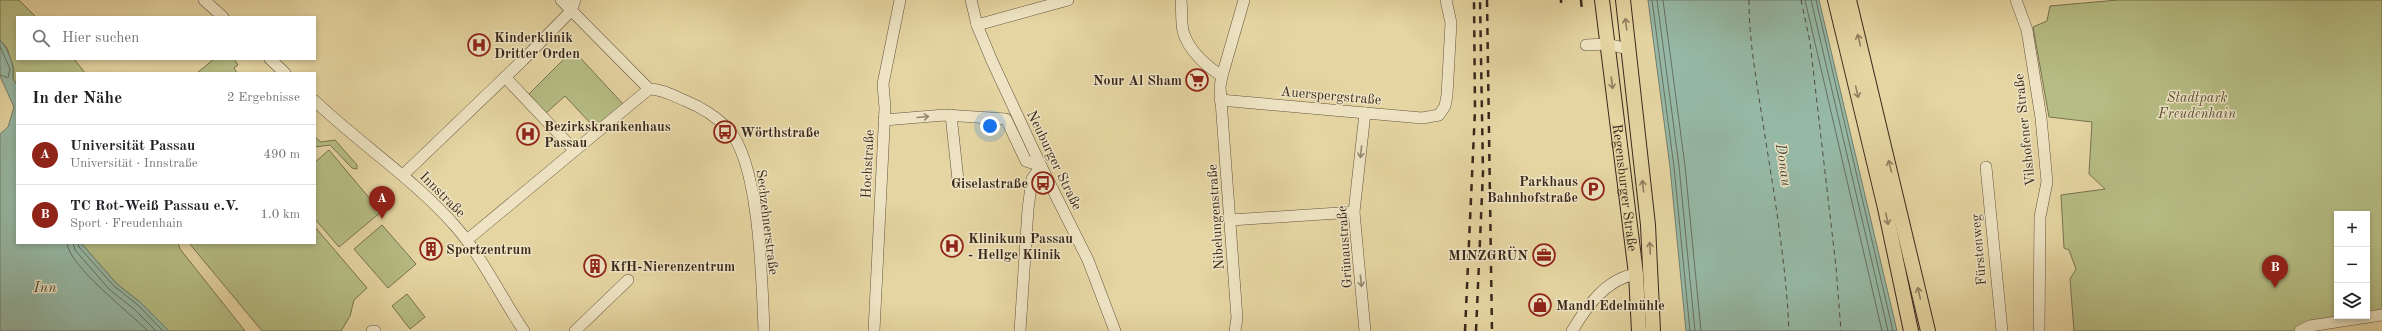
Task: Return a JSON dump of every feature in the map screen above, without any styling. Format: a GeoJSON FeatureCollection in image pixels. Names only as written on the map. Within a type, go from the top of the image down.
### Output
{"type":"FeatureCollection","features":[{"type":"Feature","properties":{"kind":"main road","name":"Regensburger Straße"},"geometry":{"type":"LineString","coordinates":[[1602,0],[1636,274],[1639,331]]}},
{"type":"Feature","properties":{"kind":"main road","name":"Regensburger Straße"},"geometry":{"type":"LineString","coordinates":[[1623,0],[1648,225],[1653,331]]}},
{"type":"Feature","properties":{"kind":"main road"},"geometry":{"type":"LineString","coordinates":[[1835,0],[1885,208],[1911,331]]}},
{"type":"Feature","properties":{"kind":"main road"},"geometry":{"type":"LineString","coordinates":[[1849,0],[1928,331]]}},
{"type":"Feature","properties":{"kind":"main road"},"geometry":{"type":"LineString","coordinates":[[1636,274],[1650,272]]}},
{"type":"Feature","properties":{"kind":"street"},"geometry":{"type":"LineString","coordinates":[[204,0],[222,16]]}},
{"type":"Feature","properties":{"kind":"street"},"geometry":{"type":"LineString","coordinates":[[467,240],[574,150],[649,90],[573,5],[561,0]]}},
{"type":"Feature","properties":{"kind":"street","name":"Hochstraße"},"geometry":{"type":"LineString","coordinates":[[874,331],[884,120],[883,84],[900,0]]}},
{"type":"Feature","properties":{"kind":"street","name":"Neuburger Straße"},"geometry":{"type":"LineString","coordinates":[[971,0],[977,25],[1041,166],[1098,282],[1115,331]]}},
{"type":"Feature","properties":{"kind":"street"},"geometry":{"type":"LineString","coordinates":[[977,25],[1068,0]]}},
{"type":"Feature","properties":{"kind":"street"},"geometry":{"type":"LineString","coordinates":[[1182,0],[1183,31],[1187,42],[1200,58],[1222,76]]}},
{"type":"Feature","properties":{"kind":"street","name":"Nibelungenstraße"},"geometry":{"type":"LineString","coordinates":[[1235,331],[1237,318],[1231,220],[1220,100],[1222,76],[1244,0]]}},
{"type":"Feature","properties":{"kind":"street","name":"Auerspergstraße"},"geometry":{"type":"LineString","coordinates":[[1220,100],[1422,118],[1439,115],[1445,106],[1447,96],[1451,23],[1446,0]]}},
{"type":"Feature","properties":{"kind":"street","name":"Vilshofener Straße"},"geometry":{"type":"LineString","coordinates":[[2016,0],[2028,30],[2041,118],[2047,182],[2040,218],[2039,331]]}},
{"type":"Feature","properties":{"kind":"street"},"geometry":{"type":"LineString","coordinates":[[403,175],[505,78],[573,5]]}},
{"type":"Feature","properties":{"kind":"street"},"geometry":{"type":"LineString","coordinates":[[1586,45],[1607,44],[1628,49]]}},
{"type":"Feature","properties":{"kind":"street"},"geometry":{"type":"LineString","coordinates":[[271,60],[284,72]]}},
{"type":"Feature","properties":{"kind":"street"},"geometry":{"type":"LineString","coordinates":[[505,78],[574,150]]}},
{"type":"Feature","properties":{"kind":"street","name":"Sechzehnerstraße"},"geometry":{"type":"LineString","coordinates":[[649,90],[658,89],[698,106],[728,130],[745,160],[757,234],[764,331]]}},
{"type":"Feature","properties":{"kind":"street","name":"Innstraße"},"geometry":{"type":"LineString","coordinates":[[316,102],[429,198],[467,240],[524,331]]}},
{"type":"Feature","properties":{"kind":"street","name":"Grünaustraße"},"geometry":{"type":"LineString","coordinates":[[1365,113],[1354,212],[1365,331]]}},
{"type":"Feature","properties":{"kind":"street"},"geometry":{"type":"LineString","coordinates":[[884,120],[951,115],[1006,119],[1026,161],[1041,166],[1032,179],[1028,209],[1020,331]]}},
{"type":"Feature","properties":{"kind":"street"},"geometry":{"type":"LineString","coordinates":[[951,115],[958,180]]}},
{"type":"Feature","properties":{"kind":"street","name":"Fürstenweg"},"geometry":{"type":"LineString","coordinates":[[1986,167],[2002,331]]}},
{"type":"Feature","properties":{"kind":"street"},"geometry":{"type":"LineString","coordinates":[[1231,220],[1354,212]]}},
{"type":"Feature","properties":{"kind":"street"},"geometry":{"type":"LineString","coordinates":[[1572,331],[1600,293],[1617,280],[1636,274]]}},
{"type":"Feature","properties":{"kind":"street"},"geometry":{"type":"LineString","coordinates":[[575,331],[628,280]]}},
{"type":"Feature","properties":{"kind":"street"},"geometry":{"type":"LineString","coordinates":[[2300,331],[2310,326],[2382,315]]}},
{"type":"Feature","properties":{"kind":"green space"},"geometry":{"type":"Polygon","coordinates":[[[0,0],[19,0],[35,16],[16,16],[16,60],[75,60],[84,72],[16,72],[16,84],[13,79],[14,69],[7,48],[0,40],[0,0]]]}},
{"type":"Feature","properties":{"kind":"green space","name":"Stadtpark Freudenhain"},"geometry":{"type":"Polygon","coordinates":[[[2118,0],[2382,0],[2382,310],[2370,312],[2370,211],[2334,211],[2334,319],[2341,319],[2296,331],[2074,331],[2070,279],[2076,269],[2069,250],[2064,248],[2061,195],[2105,189],[2089,174],[2092,122],[2049,117],[2033,27],[2047,21],[2050,6],[2118,0]]]}},
{"type":"Feature","properties":{"kind":"green space"},"geometry":{"type":"Polygon","coordinates":[[[573,50],[623,104],[595,128],[565,96],[546,113],[529,94],[573,50]]]}},
{"type":"Feature","properties":{"kind":"green space"},"geometry":{"type":"Polygon","coordinates":[[[213,60],[235,60],[238,65],[234,68],[236,72],[198,72],[213,60]]]}},
{"type":"Feature","properties":{"kind":"green space"},"geometry":{"type":"Polygon","coordinates":[[[316,138],[321,142],[335,140],[357,165],[357,169],[352,168],[330,145],[316,147],[316,138]]]}},
{"type":"Feature","properties":{"kind":"green space"},"geometry":{"type":"Polygon","coordinates":[[[329,150],[381,212],[339,247],[316,220],[316,161],[329,150]]]}},
{"type":"Feature","properties":{"kind":"green space"},"geometry":{"type":"Polygon","coordinates":[[[382,225],[416,264],[388,288],[354,249],[382,225]]]}},
{"type":"Feature","properties":{"kind":"green space"},"geometry":{"type":"Polygon","coordinates":[[[316,228],[367,288],[354,300],[350,316],[341,331],[262,331],[190,244],[316,244],[316,228]]]}},
{"type":"Feature","properties":{"kind":"green space"},"geometry":{"type":"Polygon","coordinates":[[[82,244],[178,244],[180,249],[245,331],[169,331],[140,302],[117,284],[82,244]]]}},
{"type":"Feature","properties":{"kind":"green space"},"geometry":{"type":"Polygon","coordinates":[[[407,294],[425,317],[410,329],[392,306],[407,294]]]}},
{"type":"Feature","properties":{"kind":"water","name":"Donau"},"geometry":{"type":"Polygon","coordinates":[[[1648,0],[1819,0],[1897,331],[1686,331],[1670,167],[1648,0]]]}},
{"type":"Feature","properties":{"kind":"water","name":"Inn"},"geometry":{"type":"Polygon","coordinates":[[[0,40],[10,58],[13,68],[13,79],[16,84],[16,244],[82,244],[117,284],[140,302],[169,331],[0,331],[0,134],[8,127],[14,107],[0,76],[0,40]]]}},
{"type":"Feature","properties":{"kind":"ferry route"},"geometry":{"type":"LineString","coordinates":[[1749,0],[1753,59],[1775,197],[1785,278],[1789,331]]}},
{"type":"Feature","properties":{"kind":"ferry route"},"geometry":{"type":"LineString","coordinates":[[1801,0],[1810,42],[1836,267],[1841,331]]}},
{"type":"Feature","properties":{"kind":"railway"},"geometry":{"type":"LineString","coordinates":[[1465,331],[1475,110],[1474,0]]}},
{"type":"Feature","properties":{"kind":"railway"},"geometry":{"type":"LineString","coordinates":[[1476,331],[1483,172],[1480,0]]}},
{"type":"Feature","properties":{"kind":"railway"},"geometry":{"type":"LineString","coordinates":[[1487,0],[1492,331]]}},
{"type":"Feature","properties":{"kind":"railway"},"geometry":{"type":"LineString","coordinates":[[1581,0],[1582,11]]}},
{"type":"Feature","properties":{"kind":"place","name":"Kinderklinik Dritter Orden"},"geometry":{"type":"Point","coordinates":[479,45]}},
{"type":"Feature","properties":{"kind":"place","name":"Nour Al Sham"},"geometry":{"type":"Point","coordinates":[1197,80]}},
{"type":"Feature","properties":{"kind":"place","name":"Wörthstraße"},"geometry":{"type":"Point","coordinates":[725,132]}},
{"type":"Feature","properties":{"kind":"place","name":"Bezirkskrankenhaus Passau"},"geometry":{"type":"Point","coordinates":[528,134]}},
{"type":"Feature","properties":{"kind":"place","name":"Giselastraße"},"geometry":{"type":"Point","coordinates":[1043,183]}},
{"type":"Feature","properties":{"kind":"place","name":"Parkhaus Bahnhofstraße"},"geometry":{"type":"Point","coordinates":[1593,189]}},
{"type":"Feature","properties":{"kind":"place","name":"Universität Passau"},"geometry":{"type":"Point","coordinates":[382,219]}},
{"type":"Feature","properties":{"kind":"place","name":"Klinikum Passau - Hellge Klinik"},"geometry":{"type":"Point","coordinates":[952,246]}},
{"type":"Feature","properties":{"kind":"place","name":"Sportzentrum"},"geometry":{"type":"Point","coordinates":[431,249]}},
{"type":"Feature","properties":{"kind":"place","name":"MINZGRÜN"},"geometry":{"type":"Point","coordinates":[1544,255]}},
{"type":"Feature","properties":{"kind":"place","name":"KfH-Nierenzentrum"},"geometry":{"type":"Point","coordinates":[595,266]}},
{"type":"Feature","properties":{"kind":"place","name":"TC Rot-Weiß Passau e.V."},"geometry":{"type":"Point","coordinates":[2275,288]}},
{"type":"Feature","properties":{"kind":"place","name":"Mandl Edelmühle"},"geometry":{"type":"Point","coordinates":[1540,305]}}]}
